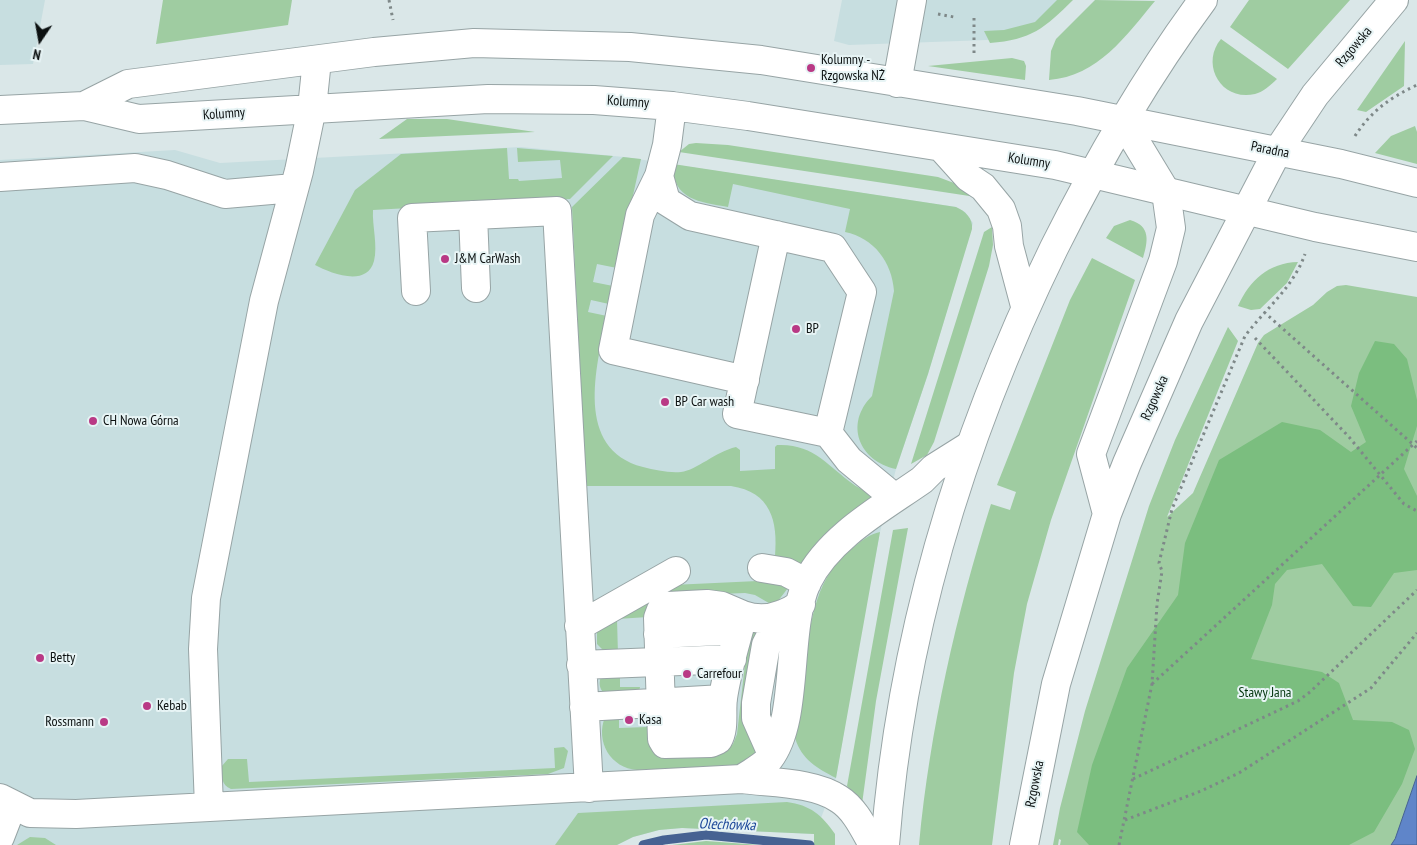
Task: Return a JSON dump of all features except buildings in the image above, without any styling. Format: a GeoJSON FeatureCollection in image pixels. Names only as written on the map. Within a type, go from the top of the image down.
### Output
{"type":"FeatureCollection","features":[{"type":"Feature","properties":{"kind":"street"},"geometry":{"type":"LineString","coordinates":[[897,83],[912,0]]}},
{"type":"Feature","properties":{"kind":"street"},"geometry":{"type":"LineString","coordinates":[[885,845],[893,759],[916,628],[937,548],[969,446],[1025,306],[1092,174],[1123,120],[1203,0]]}},
{"type":"Feature","properties":{"kind":"street","name":"Rzgowska"},"geometry":{"type":"LineString","coordinates":[[1024,845],[1056,684],[1107,514],[1189,321],[1277,152],[1315,95],[1394,0]]}},
{"type":"Feature","properties":{"kind":"street","name":"Kolumny"},"geometry":{"type":"LineString","coordinates":[[84,106],[128,84],[374,52],[474,43],[560,44],[630,47],[752,59],[1123,120]]}},
{"type":"Feature","properties":{"kind":"street"},"geometry":{"type":"LineString","coordinates":[[209,807],[203,649],[206,598],[262,310],[294,188],[312,108],[317,60]]}},
{"type":"Feature","properties":{"kind":"street","name":"Kolumny"},"geometry":{"type":"LineString","coordinates":[[0,110],[84,106],[139,119],[488,99],[594,100],[672,106],[748,116],[942,147],[1055,166],[1166,192]]}},
{"type":"Feature","properties":{"kind":"street"},"geometry":{"type":"LineString","coordinates":[[672,106],[667,146],[659,176],[640,215],[613,350],[745,380]]}},
{"type":"Feature","properties":{"kind":"street"},"geometry":{"type":"LineString","coordinates":[[1107,514],[1092,454],[1163,261],[1171,228],[1166,192],[1123,120]]}},
{"type":"Feature","properties":{"kind":"street","name":"Paradna"},"geometry":{"type":"LineString","coordinates":[[1123,120],[1341,164],[1417,183]]}},
{"type":"Feature","properties":{"kind":"street"},"geometry":{"type":"LineString","coordinates":[[942,147],[968,177],[983,187],[1001,209],[1007,226],[1009,246],[1025,306]]}},
{"type":"Feature","properties":{"kind":"street"},"geometry":{"type":"LineString","coordinates":[[0,178],[135,168],[167,175],[226,194],[294,188]]}},
{"type":"Feature","properties":{"kind":"street"},"geometry":{"type":"LineString","coordinates":[[659,176],[666,201],[690,216],[833,248],[862,292],[828,433]]}},
{"type":"Feature","properties":{"kind":"street"},"geometry":{"type":"LineString","coordinates":[[1166,192],[1315,227],[1417,247]]}},
{"type":"Feature","properties":{"kind":"street"},"geometry":{"type":"LineString","coordinates":[[416,291],[412,218],[557,211],[588,788]]}},
{"type":"Feature","properties":{"kind":"street"},"geometry":{"type":"LineString","coordinates":[[473,215],[476,288]]}},
{"type":"Feature","properties":{"kind":"street"},"geometry":{"type":"LineString","coordinates":[[776,235],[738,414],[828,433],[849,460],[895,498]]}},
{"type":"Feature","properties":{"kind":"street"},"geometry":{"type":"LineString","coordinates":[[742,780],[768,761],[783,726],[797,600],[816,567],[837,542],[922,480],[934,468],[969,446]]}},
{"type":"Feature","properties":{"kind":"street"},"geometry":{"type":"LineString","coordinates":[[762,568],[786,572],[797,600]]}},
{"type":"Feature","properties":{"kind":"street"},"geometry":{"type":"LineString","coordinates":[[579,626],[676,572]]}},
{"type":"Feature","properties":{"kind":"street"},"geometry":{"type":"LineString","coordinates":[[741,623],[732,659],[720,737],[711,743],[665,744],[662,739],[658,614],[668,606],[714,604],[741,623],[763,619],[797,600]]}},
{"type":"Feature","properties":{"kind":"street"},"geometry":{"type":"LineString","coordinates":[[581,665],[732,659]]}},
{"type":"Feature","properties":{"kind":"street"},"geometry":{"type":"LineString","coordinates":[[584,707],[661,712],[723,709]]}},
{"type":"Feature","properties":{"kind":"street"},"geometry":{"type":"LineString","coordinates":[[0,837],[6,802],[30,813],[49,815],[742,780],[817,788],[840,799],[861,823],[873,845]]}},
{"type":"Feature","properties":{"kind":"path"},"geometry":{"type":"LineString","coordinates":[[939,15],[954,17]]}},
{"type":"Feature","properties":{"kind":"path"},"geometry":{"type":"LineString","coordinates":[[974,18],[974,54]]}},
{"type":"Feature","properties":{"kind":"path"},"geometry":{"type":"LineString","coordinates":[[1341,164],[1348,149],[1369,116],[1394,96],[1417,85]]}},
{"type":"Feature","properties":{"kind":"path"},"geometry":{"type":"LineString","coordinates":[[1119,845],[1152,684],[1157,604],[1162,571],[1159,563],[1172,509],[1242,344],[1264,312],[1283,293],[1297,274],[1315,227]]}},
{"type":"Feature","properties":{"kind":"path"},"geometry":{"type":"LineString","coordinates":[[1264,312],[1415,446]]}},
{"type":"Feature","properties":{"kind":"path"},"geometry":{"type":"LineString","coordinates":[[1255,338],[1349,437],[1404,504],[1417,511]]}},
{"type":"Feature","properties":{"kind":"path"},"geometry":{"type":"LineString","coordinates":[[1152,684],[1380,474],[1415,446],[1417,441]]}},
{"type":"Feature","properties":{"kind":"path"},"geometry":{"type":"LineString","coordinates":[[1133,779],[1298,701],[1310,692],[1417,590]]}},
{"type":"Feature","properties":{"kind":"path"},"geometry":{"type":"LineString","coordinates":[[1124,820],[1201,791],[1256,762],[1371,688],[1417,633]]}},
{"type":"Feature","properties":{"kind":"shaded area"},"geometry":{"type":"Polygon","coordinates":[[[0,0],[45,0],[33,64],[0,65],[0,0]]]}},
{"type":"Feature","properties":{"kind":"shaded area"},"geometry":{"type":"Polygon","coordinates":[[[842,0],[1065,0],[1039,25],[987,40],[849,45],[834,41],[842,0]]]}},
{"type":"Feature","properties":{"kind":"shaded area"},"geometry":{"type":"Polygon","coordinates":[[[521,147],[624,157],[956,207],[965,212],[973,223],[928,374],[896,469],[880,532],[836,778],[815,834],[682,828],[659,830],[633,837],[617,845],[0,845],[0,160],[175,150],[220,163],[521,147]]]}},
{"type":"Feature","properties":{"kind":"green space"},"geometry":{"type":"Polygon","coordinates":[[[163,0],[292,0],[288,25],[156,44],[163,0]]]}},
{"type":"Feature","properties":{"kind":"green space"},"geometry":{"type":"Polygon","coordinates":[[[1057,0],[1073,0],[1054,18],[1036,31],[1016,39],[990,43],[984,31],[1004,30],[1035,22],[1057,0]]]}},
{"type":"Feature","properties":{"kind":"green space"},"geometry":{"type":"Polygon","coordinates":[[[1095,0],[1155,1],[1110,52],[1082,71],[1066,77],[1049,80],[1051,51],[1056,39],[1095,0]]]}},
{"type":"Feature","properties":{"kind":"green space"},"geometry":{"type":"Polygon","coordinates":[[[1249,0],[1350,0],[1288,69],[1230,27],[1249,0]]]}},
{"type":"Feature","properties":{"kind":"green space"},"geometry":{"type":"Polygon","coordinates":[[[1221,39],[1277,79],[1270,86],[1255,94],[1243,95],[1232,92],[1224,87],[1217,79],[1213,59],[1215,49],[1221,39]]]}},
{"type":"Feature","properties":{"kind":"green space"},"geometry":{"type":"Polygon","coordinates":[[[1405,41],[1404,86],[1366,112],[1357,110],[1405,41]]]}},
{"type":"Feature","properties":{"kind":"green space"},"geometry":{"type":"Polygon","coordinates":[[[1012,58],[1024,61],[1026,66],[1025,80],[928,66],[1012,58]]]}},
{"type":"Feature","properties":{"kind":"green space"},"geometry":{"type":"Polygon","coordinates":[[[407,119],[447,119],[535,132],[379,139],[407,119]]]}},
{"type":"Feature","properties":{"kind":"green space"},"geometry":{"type":"Polygon","coordinates":[[[1415,126],[1417,132],[1417,164],[1375,153],[1391,136],[1415,126]]]}},
{"type":"Feature","properties":{"kind":"green space"},"geometry":{"type":"Polygon","coordinates":[[[689,144],[728,145],[938,177],[962,186],[976,197],[679,152],[689,144]]]}},
{"type":"Feature","properties":{"kind":"green space"},"geometry":{"type":"Polygon","coordinates":[[[507,148],[509,179],[518,179],[519,181],[562,178],[560,160],[518,162],[517,148],[613,156],[570,199],[373,210],[375,255],[370,269],[364,274],[348,276],[330,272],[315,265],[355,190],[401,154],[507,148]]]}},
{"type":"Feature","properties":{"kind":"green space"},"geometry":{"type":"Polygon","coordinates":[[[623,157],[641,159],[617,268],[597,264],[593,282],[613,286],[609,304],[591,300],[588,312],[607,316],[595,381],[595,404],[598,425],[607,443],[621,457],[643,467],[662,471],[687,471],[728,449],[736,447],[740,450],[740,471],[775,469],[775,447],[777,445],[790,445],[801,448],[819,457],[872,498],[842,519],[823,536],[807,555],[802,566],[775,556],[775,531],[769,510],[755,495],[744,489],[731,486],[586,486],[572,207],[623,157]]]}},
{"type":"Feature","properties":{"kind":"green space"},"geometry":{"type":"Polygon","coordinates":[[[673,164],[956,207],[968,215],[972,229],[928,374],[896,469],[883,465],[865,450],[860,440],[858,429],[863,407],[872,396],[894,291],[890,270],[880,253],[865,240],[845,232],[850,209],[733,184],[728,207],[698,201],[683,192],[677,185],[673,164]]]}},
{"type":"Feature","properties":{"kind":"green space"},"geometry":{"type":"Polygon","coordinates":[[[1130,220],[1142,226],[1145,230],[1147,240],[1143,258],[1106,238],[1114,226],[1130,220]]]}},
{"type":"Feature","properties":{"kind":"green space"},"geometry":{"type":"Polygon","coordinates":[[[992,227],[993,245],[989,266],[934,442],[927,455],[911,464],[984,232],[992,227]]]}},
{"type":"Feature","properties":{"kind":"green space"},"geometry":{"type":"Polygon","coordinates":[[[1092,258],[1135,280],[1051,520],[1027,604],[1014,673],[992,845],[919,845],[937,715],[956,630],[978,546],[991,504],[1010,510],[1016,492],[997,485],[1070,300],[1092,258]]]}},
{"type":"Feature","properties":{"kind":"green space"},"geometry":{"type":"Polygon","coordinates":[[[1298,262],[1287,283],[1260,309],[1251,310],[1238,306],[1248,288],[1261,275],[1278,266],[1298,262]]]}},
{"type":"Feature","properties":{"kind":"green space","name":"Stawy Jana"},"geometry":{"type":"Polygon","coordinates":[[[1346,285],[1417,297],[1417,845],[1060,845],[1061,840],[1059,839],[1058,845],[1053,845],[1060,808],[1085,711],[1149,506],[1175,440],[1228,327],[1238,341],[1167,517],[1193,493],[1258,343],[1264,335],[1313,305],[1327,292],[1337,286],[1346,285]]]}},
{"type":"Feature","properties":{"kind":"green space","name":"Stawy Jana"},"geometry":{"type":"Polygon","coordinates":[[[1375,341],[1394,344],[1407,359],[1417,400],[1417,426],[1404,469],[1417,496],[1417,570],[1394,573],[1371,607],[1353,606],[1322,564],[1287,570],[1275,584],[1272,605],[1251,659],[1322,672],[1339,683],[1353,720],[1392,722],[1409,730],[1415,749],[1402,784],[1374,832],[1349,845],[1089,845],[1077,832],[1092,765],[1127,668],[1178,595],[1185,543],[1219,460],[1282,422],[1320,430],[1351,452],[1366,442],[1351,406],[1359,373],[1375,341]]]}},
{"type":"Feature","properties":{"kind":"green space"},"geometry":{"type":"Polygon","coordinates":[[[908,528],[876,701],[862,804],[847,786],[893,530],[908,528]]]}},
{"type":"Feature","properties":{"kind":"green space"},"geometry":{"type":"Polygon","coordinates":[[[880,532],[836,778],[806,758],[795,738],[809,633],[817,600],[831,571],[841,558],[860,542],[880,532]]]}},
{"type":"Feature","properties":{"kind":"green space"},"geometry":{"type":"Polygon","coordinates":[[[779,580],[788,588],[774,606],[755,595],[745,593],[668,596],[650,607],[648,617],[617,619],[618,655],[606,653],[597,644],[597,631],[601,625],[672,585],[779,580]]]}},
{"type":"Feature","properties":{"kind":"green space"},"geometry":{"type":"Polygon","coordinates":[[[759,628],[759,756],[738,765],[637,770],[628,768],[613,759],[604,744],[602,726],[605,717],[619,711],[619,728],[647,727],[655,749],[664,758],[720,755],[733,744],[737,734],[748,638],[752,632],[759,628]]]}},
{"type":"Feature","properties":{"kind":"green space"},"geometry":{"type":"Polygon","coordinates":[[[620,669],[620,687],[640,687],[639,692],[605,694],[601,690],[600,680],[602,675],[620,669]]]}},
{"type":"Feature","properties":{"kind":"green space"},"geometry":{"type":"Polygon","coordinates":[[[564,747],[568,751],[564,768],[548,774],[231,789],[224,783],[221,767],[228,759],[247,759],[249,782],[555,768],[554,748],[564,747]]]}},
{"type":"Feature","properties":{"kind":"green space"},"geometry":{"type":"Polygon","coordinates":[[[787,802],[809,808],[820,816],[835,834],[835,845],[814,845],[814,834],[682,828],[659,830],[633,837],[617,845],[555,845],[578,813],[787,802]]]}},
{"type":"Feature","properties":{"kind":"green space"},"geometry":{"type":"Polygon","coordinates":[[[30,837],[45,838],[56,845],[17,845],[30,837]]]}},
{"type":"Feature","properties":{"kind":"green space"},"geometry":{"type":"Polygon","coordinates":[[[706,841],[760,845],[672,845],[706,841]]]}},
{"type":"Feature","properties":{"kind":"water"},"geometry":{"type":"Polygon","coordinates":[[[1417,776],[1417,845],[1391,845],[1395,839],[1417,776]]]}},
{"type":"Feature","properties":{"kind":"waterway","name":"Olechówka"},"geometry":{"type":"LineString","coordinates":[[643,845],[664,840],[706,835],[810,845]]}},
{"type":"Feature","properties":{"kind":"place","name":"Kolumny - Rzgowska NŻ"},"geometry":{"type":"Point","coordinates":[811,68]}},
{"type":"Feature","properties":{"kind":"place","name":"J&M CarWash"},"geometry":{"type":"Point","coordinates":[445,259]}},
{"type":"Feature","properties":{"kind":"place","name":"BP"},"geometry":{"type":"Point","coordinates":[796,329]}},
{"type":"Feature","properties":{"kind":"place","name":"BP Car wash"},"geometry":{"type":"Point","coordinates":[665,402]}},
{"type":"Feature","properties":{"kind":"place","name":"CH Nowa Górna"},"geometry":{"type":"Point","coordinates":[93,421]}},
{"type":"Feature","properties":{"kind":"place","name":"Betty"},"geometry":{"type":"Point","coordinates":[40,658]}},
{"type":"Feature","properties":{"kind":"place","name":"Carrefour"},"geometry":{"type":"Point","coordinates":[687,674]}},
{"type":"Feature","properties":{"kind":"place","name":"Kebab"},"geometry":{"type":"Point","coordinates":[147,706]}},
{"type":"Feature","properties":{"kind":"place","name":"Kasa"},"geometry":{"type":"Point","coordinates":[629,720]}},
{"type":"Feature","properties":{"kind":"place","name":"Rossmann"},"geometry":{"type":"Point","coordinates":[104,722]}}]}
